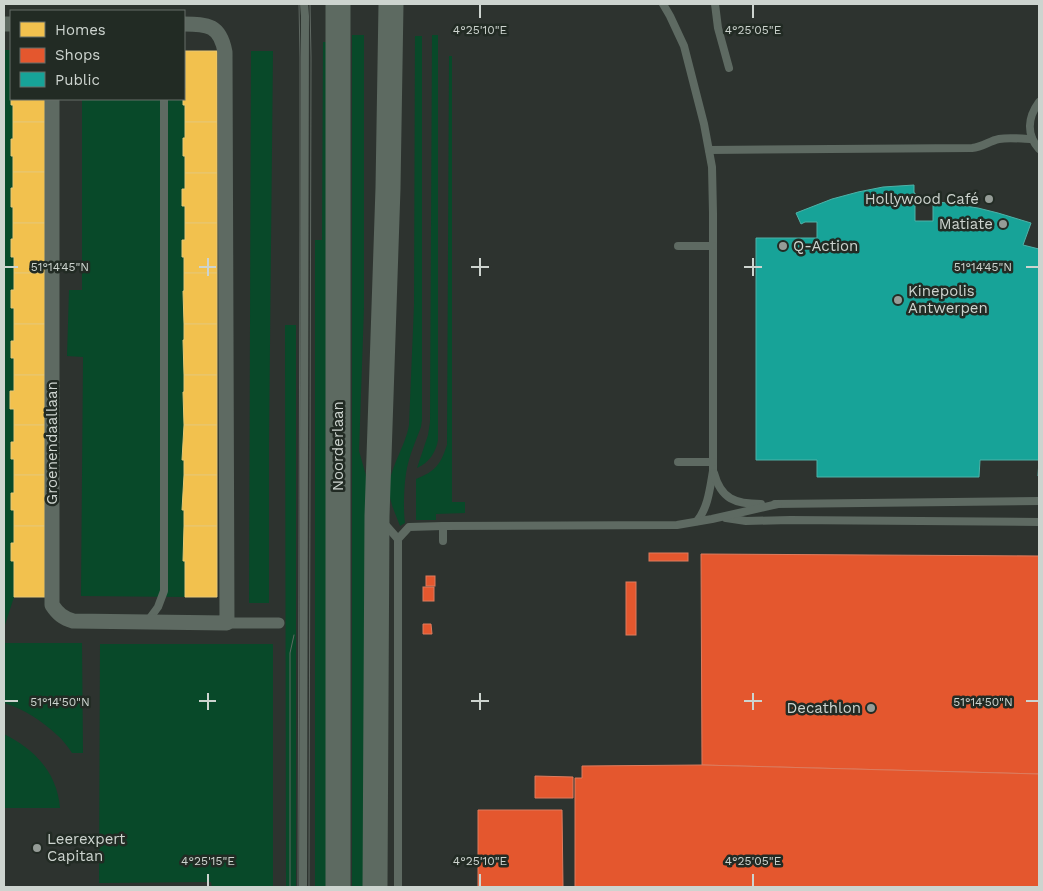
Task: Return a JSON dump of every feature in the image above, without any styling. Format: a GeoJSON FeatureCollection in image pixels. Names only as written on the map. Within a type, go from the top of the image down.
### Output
{"type":"FeatureCollection","features":[{"type":"Feature","properties":{"kind":"main road","name":"Noorderlaan"},"geometry":{"type":"LineString","coordinates":[[338,4],[338,887]]}},
{"type":"Feature","properties":{"kind":"main road"},"geometry":{"type":"LineString","coordinates":[[375,887],[377,516],[391,4]]}},
{"type":"Feature","properties":{"kind":"street"},"geometry":{"type":"LineString","coordinates":[[185,24],[209,26],[217,31],[223,40],[226,52],[227,622]]}},
{"type":"Feature","properties":{"kind":"street","name":"Groenendaallaan"},"geometry":{"type":"LineString","coordinates":[[52,100],[52,605],[57,613],[64,618],[74,621],[279,623]]}},
{"type":"Feature","properties":{"kind":"lane"},"geometry":{"type":"LineString","coordinates":[[303,887],[304,4]]}},
{"type":"Feature","properties":{"kind":"lane"},"geometry":{"type":"LineString","coordinates":[[663,4],[684,46],[696,89],[712,167],[713,471],[706,503],[702,515],[697,522]]}},
{"type":"Feature","properties":{"kind":"lane"},"geometry":{"type":"LineString","coordinates":[[715,4],[718,28],[729,68]]}},
{"type":"Feature","properties":{"kind":"lane"},"geometry":{"type":"LineString","coordinates":[[146,622],[158,607],[164,591],[164,100]]}},
{"type":"Feature","properties":{"kind":"lane"},"geometry":{"type":"LineString","coordinates":[[1039,102],[1030,120],[1032,138],[1039,149]]}},
{"type":"Feature","properties":{"kind":"lane"},"geometry":{"type":"LineString","coordinates":[[709,150],[972,148],[982,147],[1001,139],[1032,138]]}},
{"type":"Feature","properties":{"kind":"lane"},"geometry":{"type":"LineString","coordinates":[[678,246],[713,246]]}},
{"type":"Feature","properties":{"kind":"lane"},"geometry":{"type":"LineString","coordinates":[[678,462],[713,462]]}},
{"type":"Feature","properties":{"kind":"lane"},"geometry":{"type":"LineString","coordinates":[[713,471],[716,483],[725,496],[743,503],[759,505],[1039,501]]}},
{"type":"Feature","properties":{"kind":"lane"},"geometry":{"type":"LineString","coordinates":[[398,539],[409,527],[678,525],[778,504]]}},
{"type":"Feature","properties":{"kind":"lane"},"geometry":{"type":"LineString","coordinates":[[377,516],[398,539],[398,887]]}},
{"type":"Feature","properties":{"kind":"lane"},"geometry":{"type":"LineString","coordinates":[[722,517],[746,521],[1039,522]]}},
{"type":"Feature","properties":{"kind":"lane"},"geometry":{"type":"LineString","coordinates":[[443,526],[443,541]]}},
{"type":"Feature","properties":{"kind":"green space"},"geometry":{"type":"Polygon","coordinates":[[[352,35],[364,35],[364,308],[359,451],[367,479],[366,887],[352,887],[352,35]]]}},
{"type":"Feature","properties":{"kind":"green space"},"geometry":{"type":"Polygon","coordinates":[[[432,35],[438,35],[438,440],[436,449],[431,457],[417,468],[428,435],[430,422],[432,35]]]}},
{"type":"Feature","properties":{"kind":"green space"},"geometry":{"type":"Polygon","coordinates":[[[415,36],[422,36],[422,420],[407,468],[404,496],[405,523],[400,526],[391,503],[389,489],[392,473],[405,441],[409,425],[414,305],[415,36]]]}},
{"type":"Feature","properties":{"kind":"green space"},"geometry":{"type":"Polygon","coordinates":[[[323,42],[329,42],[330,887],[315,887],[315,240],[322,240],[323,42]]]}},
{"type":"Feature","properties":{"kind":"green space"},"geometry":{"type":"Polygon","coordinates":[[[4,50],[10,50],[10,100],[14,100],[14,597],[4,628],[4,50]]]}},
{"type":"Feature","properties":{"kind":"green space"},"geometry":{"type":"Polygon","coordinates":[[[251,51],[273,51],[269,603],[249,603],[251,51]]]}},
{"type":"Feature","properties":{"kind":"green space"},"geometry":{"type":"Polygon","coordinates":[[[449,56],[452,56],[452,502],[465,502],[465,513],[436,514],[436,520],[416,520],[416,479],[436,467],[447,445],[449,56]]]}},
{"type":"Feature","properties":{"kind":"green space"},"geometry":{"type":"Polygon","coordinates":[[[82,100],[185,100],[185,597],[81,596],[83,357],[67,356],[69,290],[82,290],[82,100]]]}},
{"type":"Feature","properties":{"kind":"green space"},"geometry":{"type":"Polygon","coordinates":[[[285,325],[296,325],[296,887],[286,887],[285,325]]]}},
{"type":"Feature","properties":{"kind":"green space"},"geometry":{"type":"Polygon","coordinates":[[[4,643],[82,643],[83,753],[72,753],[59,737],[39,720],[26,712],[4,703],[4,643]]]}},
{"type":"Feature","properties":{"kind":"green space"},"geometry":{"type":"Polygon","coordinates":[[[100,644],[273,644],[273,887],[212,887],[211,882],[99,883],[100,644]]]}},
{"type":"Feature","properties":{"kind":"green space"},"geometry":{"type":"Polygon","coordinates":[[[4,734],[25,747],[42,763],[54,783],[60,808],[4,808],[4,734]]]}},
{"type":"Feature","properties":{"kind":"building: Homes"},"geometry":{"type":"Polygon","coordinates":[[[185,51],[217,51],[217,122],[185,122],[185,105],[183,105],[183,100],[185,100],[185,51]]]}},
{"type":"Feature","properties":{"kind":"building: Homes"},"geometry":{"type":"Polygon","coordinates":[[[11,100],[45,100],[45,122],[13,122],[13,105],[11,105],[11,100]]]}},
{"type":"Feature","properties":{"kind":"building: Homes"},"geometry":{"type":"Polygon","coordinates":[[[13,122],[45,122],[45,172],[13,172],[11,139],[13,139],[13,122]]]}},
{"type":"Feature","properties":{"kind":"building: Homes"},"geometry":{"type":"Polygon","coordinates":[[[185,122],[217,122],[217,173],[185,173],[183,138],[185,138],[185,122]]]}},
{"type":"Feature","properties":{"kind":"building: Homes"},"geometry":{"type":"Polygon","coordinates":[[[13,172],[45,172],[45,223],[13,223],[11,188],[13,188],[13,172]]]}},
{"type":"Feature","properties":{"kind":"building: Homes"},"geometry":{"type":"Polygon","coordinates":[[[185,173],[217,173],[217,223],[185,223],[182,189],[185,189],[185,173]]]}},
{"type":"Feature","properties":{"kind":"building: Homes"},"geometry":{"type":"Polygon","coordinates":[[[13,223],[45,223],[45,273],[14,273],[14,257],[11,257],[13,223]]]}},
{"type":"Feature","properties":{"kind":"building: Homes"},"geometry":{"type":"Polygon","coordinates":[[[185,223],[217,223],[217,273],[184,273],[182,240],[185,240],[185,223]]]}},
{"type":"Feature","properties":{"kind":"building: Homes"},"geometry":{"type":"Polygon","coordinates":[[[14,273],[45,273],[45,324],[14,324],[14,308],[11,308],[11,290],[14,290],[14,273]]]}},
{"type":"Feature","properties":{"kind":"building: Homes"},"geometry":{"type":"Polygon","coordinates":[[[184,273],[217,273],[217,324],[184,324],[184,273]]]}},
{"type":"Feature","properties":{"kind":"building: Homes"},"geometry":{"type":"Polygon","coordinates":[[[14,324],[45,324],[45,375],[14,375],[11,341],[14,341],[14,324]]]}},
{"type":"Feature","properties":{"kind":"building: Homes"},"geometry":{"type":"Polygon","coordinates":[[[184,324],[217,324],[217,375],[184,375],[184,324]]]}},
{"type":"Feature","properties":{"kind":"building: Homes"},"geometry":{"type":"Polygon","coordinates":[[[14,375],[45,375],[45,425],[14,425],[14,409],[10,409],[10,391],[14,391],[14,375]]]}},
{"type":"Feature","properties":{"kind":"building: Homes"},"geometry":{"type":"Polygon","coordinates":[[[184,375],[217,375],[217,425],[184,425],[184,375]]]}},
{"type":"Feature","properties":{"kind":"building: Homes"},"geometry":{"type":"Polygon","coordinates":[[[14,425],[45,425],[45,475],[14,475],[14,459],[11,459],[11,442],[14,442],[14,425]]]}},
{"type":"Feature","properties":{"kind":"building: Homes"},"geometry":{"type":"Polygon","coordinates":[[[184,425],[217,425],[217,475],[184,475],[184,460],[182,460],[184,425]]]}},
{"type":"Feature","properties":{"kind":"building: Homes"},"geometry":{"type":"Polygon","coordinates":[[[14,475],[45,475],[45,526],[14,526],[14,510],[11,510],[11,493],[14,493],[14,475]]]}},
{"type":"Feature","properties":{"kind":"building: Homes"},"geometry":{"type":"Polygon","coordinates":[[[184,475],[217,475],[217,526],[184,526],[184,510],[182,510],[184,475]]]}},
{"type":"Feature","properties":{"kind":"building: Homes"},"geometry":{"type":"Polygon","coordinates":[[[14,526],[45,526],[45,597],[14,597],[14,561],[11,561],[11,543],[14,543],[14,526]]]}},
{"type":"Feature","properties":{"kind":"building: Homes"},"geometry":{"type":"Polygon","coordinates":[[[184,526],[217,526],[217,597],[185,597],[184,526]]]}},
{"type":"Feature","properties":{"kind":"building: Shops"},"geometry":{"type":"Polygon","coordinates":[[[649,553],[688,553],[688,561],[649,561],[649,553]]]}},
{"type":"Feature","properties":{"kind":"building: Shops","name":"Decathlon"},"geometry":{"type":"Polygon","coordinates":[[[701,554],[1039,556],[1039,774],[702,765],[701,554]]]}},
{"type":"Feature","properties":{"kind":"building: Shops"},"geometry":{"type":"Polygon","coordinates":[[[426,576],[435,576],[435,586],[426,586],[426,576]]]}},
{"type":"Feature","properties":{"kind":"building: Shops"},"geometry":{"type":"Polygon","coordinates":[[[626,582],[636,582],[636,635],[626,635],[626,582]]]}},
{"type":"Feature","properties":{"kind":"building: Shops"},"geometry":{"type":"Polygon","coordinates":[[[423,587],[434,587],[434,601],[423,601],[423,587]]]}},
{"type":"Feature","properties":{"kind":"building: Shops"},"geometry":{"type":"Polygon","coordinates":[[[423,624],[431,624],[432,634],[423,634],[423,624]]]}},
{"type":"Feature","properties":{"kind":"building: Shops"},"geometry":{"type":"Polygon","coordinates":[[[702,765],[1039,774],[1039,887],[575,887],[575,778],[582,778],[582,766],[702,765]]]}},
{"type":"Feature","properties":{"kind":"building: Shops"},"geometry":{"type":"Polygon","coordinates":[[[535,776],[573,777],[573,798],[535,798],[535,776]]]}},
{"type":"Feature","properties":{"kind":"building: Shops"},"geometry":{"type":"Polygon","coordinates":[[[478,810],[562,810],[563,887],[478,887],[478,810]]]}},
{"type":"Feature","properties":{"kind":"building: Public","name":"Kinepolis Antwerpen"},"geometry":{"type":"Polygon","coordinates":[[[914,185],[915,221],[933,221],[933,201],[978,208],[1031,223],[1023,245],[1039,249],[1039,460],[980,460],[979,477],[817,477],[817,460],[756,460],[756,238],[817,238],[817,222],[801,224],[796,213],[832,199],[858,192],[883,187],[914,185]]]}},
{"type":"Feature","properties":{"kind":"tram line"},"geometry":{"type":"LineString","coordinates":[[298,887],[299,4]]}},
{"type":"Feature","properties":{"kind":"tram line"},"geometry":{"type":"LineString","coordinates":[[309,887],[310,4]]}},
{"type":"Feature","properties":{"kind":"tram line"},"geometry":{"type":"LineString","coordinates":[[290,887],[290,653],[294,635]]}},
{"type":"Feature","properties":{"kind":"place","name":"Hollywood Café"},"geometry":{"type":"Point","coordinates":[989,199]}},
{"type":"Feature","properties":{"kind":"place","name":"Matiate"},"geometry":{"type":"Point","coordinates":[1003,224]}},
{"type":"Feature","properties":{"kind":"place","name":"Q-Action"},"geometry":{"type":"Point","coordinates":[783,246]}},
{"type":"Feature","properties":{"kind":"place","name":"Kinepolis Antwerpen"},"geometry":{"type":"Point","coordinates":[898,300]}},
{"type":"Feature","properties":{"kind":"place","name":"Decathlon"},"geometry":{"type":"Point","coordinates":[871,708]}},
{"type":"Feature","properties":{"kind":"place","name":"Leerexpert Capitan"},"geometry":{"type":"Point","coordinates":[37,848]}}]}
